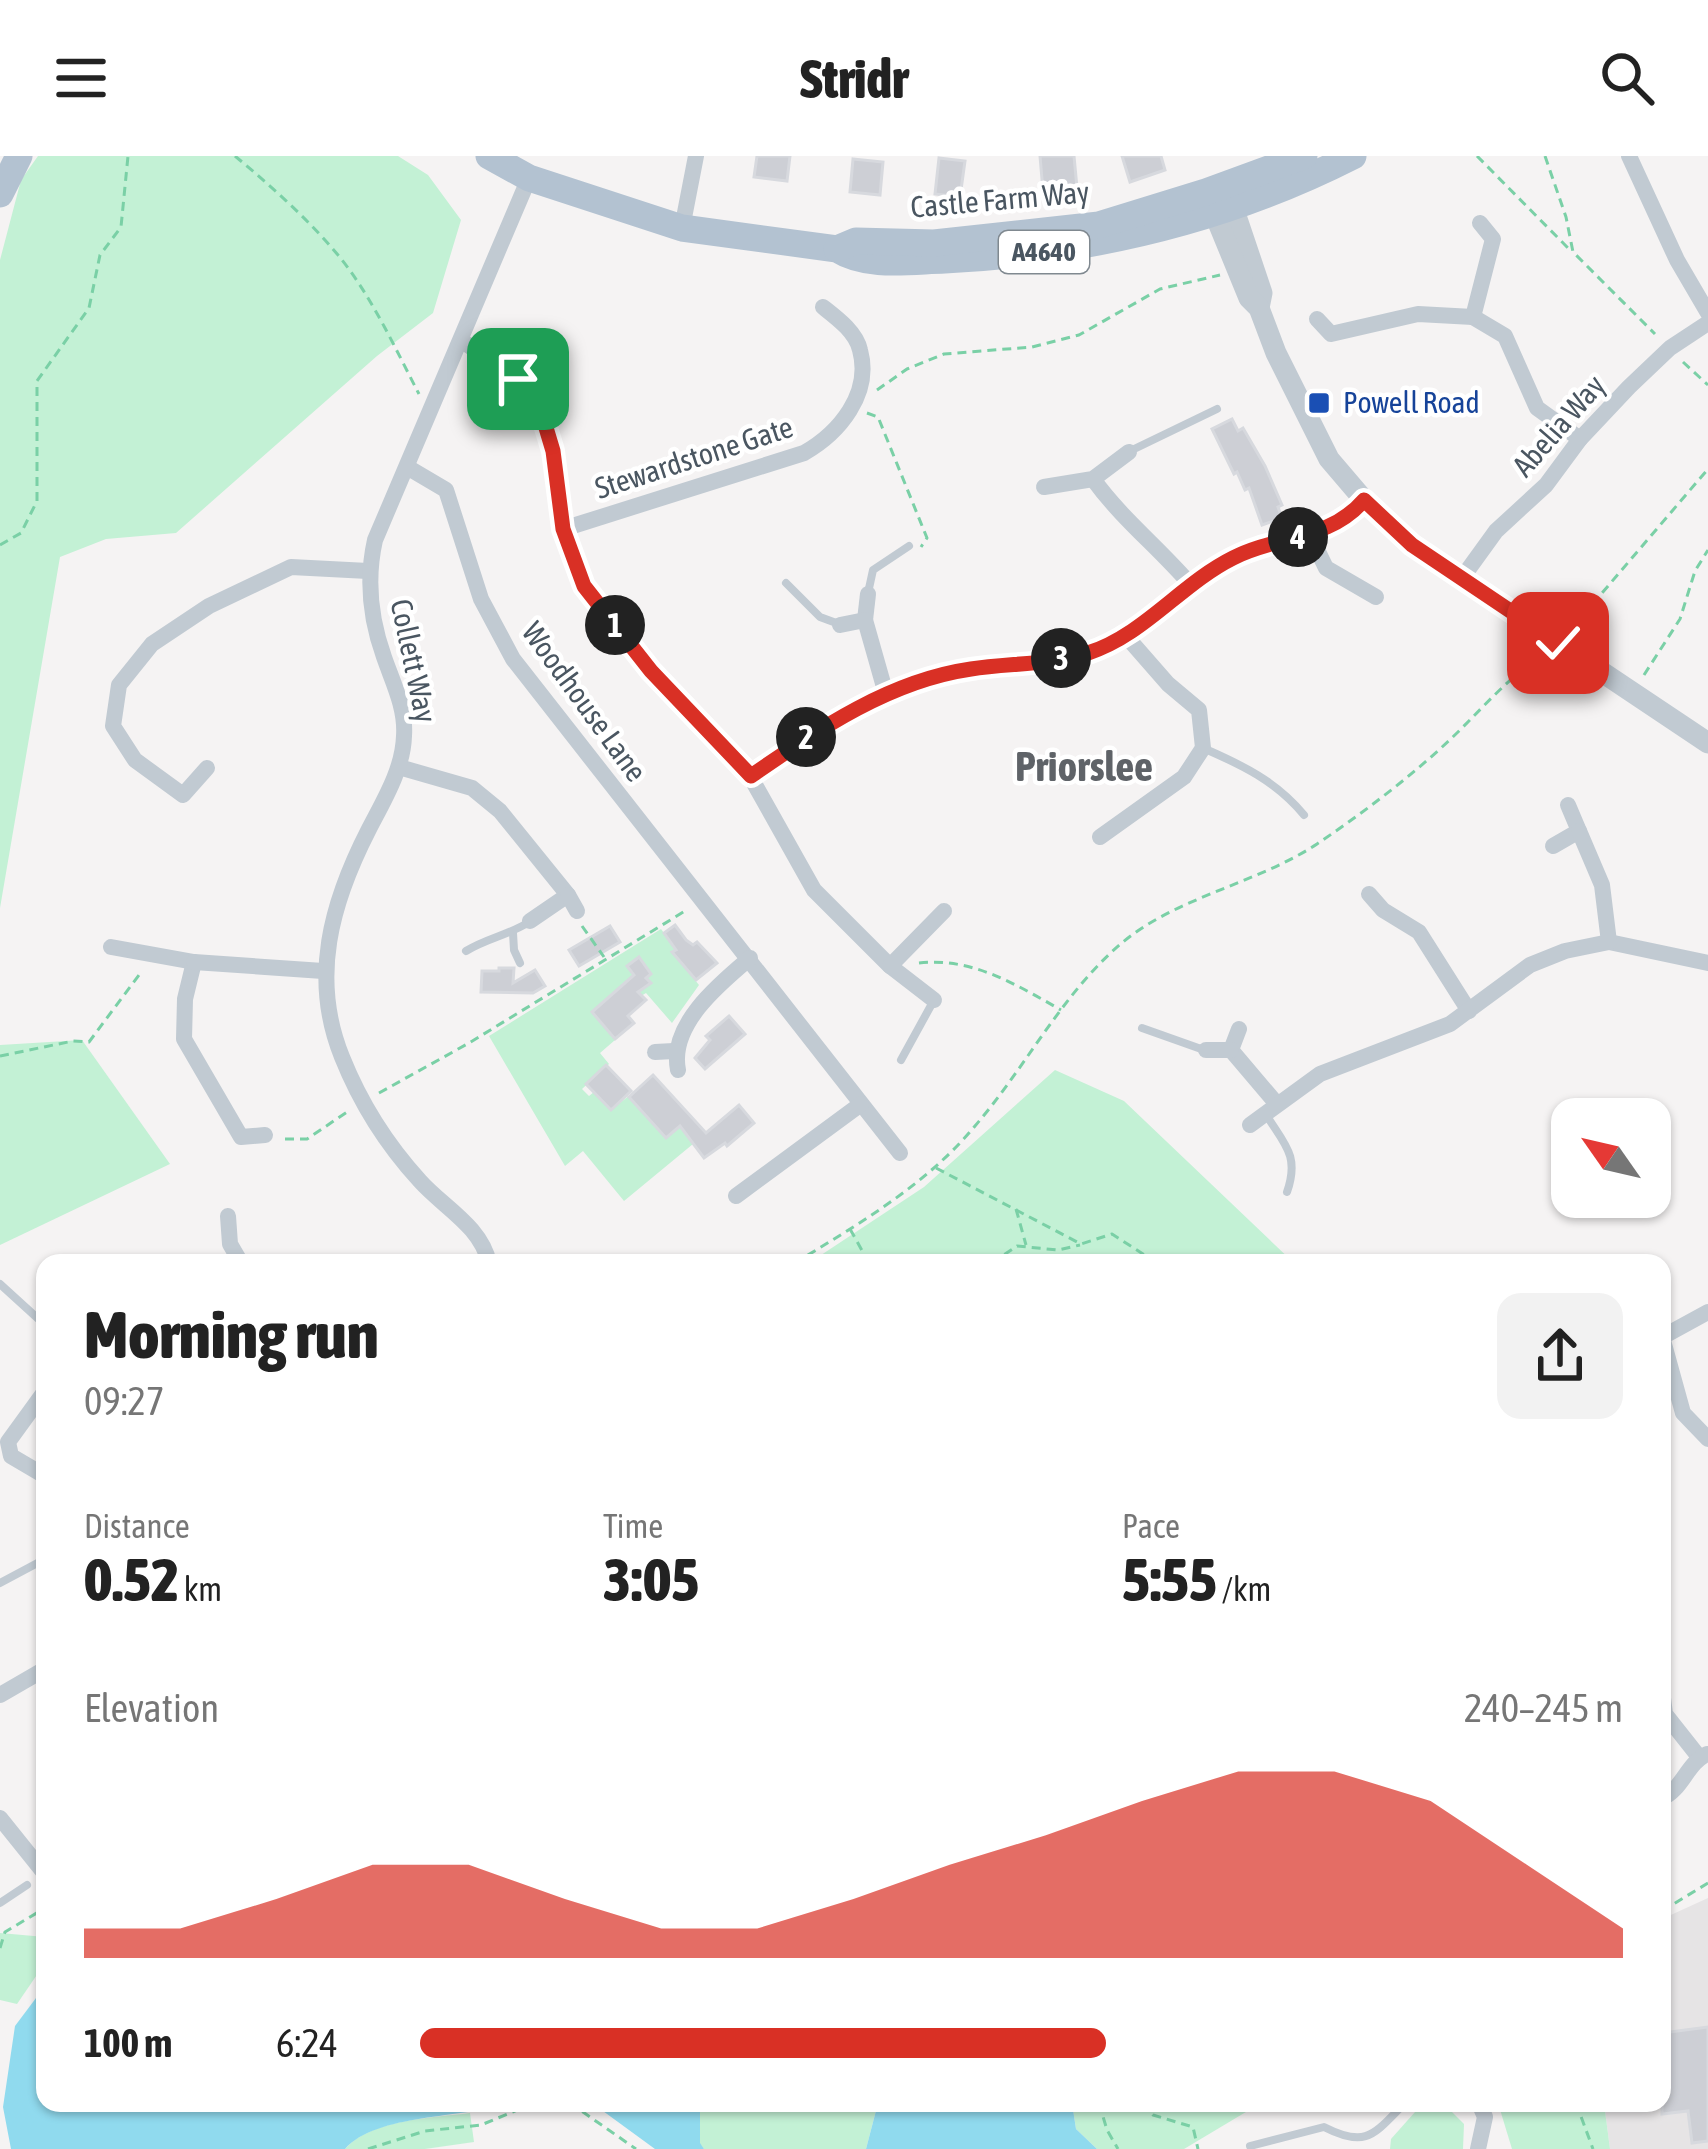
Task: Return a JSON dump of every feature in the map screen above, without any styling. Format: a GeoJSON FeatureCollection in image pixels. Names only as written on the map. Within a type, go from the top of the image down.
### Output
{"type":"FeatureCollection","features":[{"type":"Feature","properties":{"kind":"main road"},"geometry":{"type":"LineString","coordinates":[[0,194],[19,156]]}},
{"type":"Feature","properties":{"kind":"main road","name":"Castle Farm Way"},"geometry":{"type":"LineString","coordinates":[[489,156],[529,178],[682,228],[837,249],[856,241],[934,243],[1064,230],[1220,200],[1353,156]]}},
{"type":"Feature","properties":{"kind":"main road","name":"Castle Farm Way"},"geometry":{"type":"LineString","coordinates":[[1220,200],[1304,156]]}},
{"type":"Feature","properties":{"kind":"street"},"geometry":{"type":"LineString","coordinates":[[682,228],[697,156]]}},
{"type":"Feature","properties":{"kind":"street"},"geometry":{"type":"LineString","coordinates":[[1629,156],[1677,260],[1708,313]]}},
{"type":"Feature","properties":{"kind":"street","name":"Collett Way"},"geometry":{"type":"LineString","coordinates":[[487,1254],[420,1181],[362,1102],[328,1017],[323,971],[336,913],[358,850],[399,766],[404,737],[402,706],[373,617],[368,571],[375,540],[529,178]]}},
{"type":"Feature","properties":{"kind":"street"},"geometry":{"type":"LineString","coordinates":[[1220,200],[1262,293],[1259,308],[1276,353],[1329,459],[1364,500],[1412,545],[1708,743]]}},
{"type":"Feature","properties":{"kind":"street"},"geometry":{"type":"LineString","coordinates":[[1473,317],[1492,238],[1480,223]]}},
{"type":"Feature","properties":{"kind":"street"},"geometry":{"type":"LineString","coordinates":[[824,307],[846,326],[860,350],[855,403]]}},
{"type":"Feature","properties":{"kind":"street"},"geometry":{"type":"LineString","coordinates":[[1317,319],[1328,342],[1418,314],[1473,317],[1505,336],[1537,408],[1580,439]]}},
{"type":"Feature","properties":{"kind":"street","name":"Abelia Way"},"geometry":{"type":"LineString","coordinates":[[1462,578],[1496,532],[1546,485],[1580,439],[1670,348],[1708,322]]}},
{"type":"Feature","properties":{"kind":"street"},"geometry":{"type":"LineString","coordinates":[[462,341],[518,379],[541,411],[553,451],[563,529],[584,586],[651,671],[751,776],[814,890],[890,966],[934,1000]]}},
{"type":"Feature","properties":{"kind":"street","name":"Stewardstone Gate"},"geometry":{"type":"LineString","coordinates":[[563,529],[805,453],[827,440],[855,403]]}},
{"type":"Feature","properties":{"kind":"street"},"geometry":{"type":"LineString","coordinates":[[1043,487],[1093,479],[1129,452]]}},
{"type":"Feature","properties":{"kind":"street","name":"Woodhouse Lane"},"geometry":{"type":"LineString","coordinates":[[407,467],[446,490],[481,598],[513,659],[900,1153]]}},
{"type":"Feature","properties":{"kind":"street"},"geometry":{"type":"LineString","coordinates":[[1093,479],[1119,514],[1154,542],[1190,584]]}},
{"type":"Feature","properties":{"kind":"street"},"geometry":{"type":"LineString","coordinates":[[751,776],[814,732],[886,694],[966,669],[1087,654],[1126,636],[1190,584],[1234,557],[1338,524],[1364,500]]}},
{"type":"Feature","properties":{"kind":"street"},"geometry":{"type":"LineString","coordinates":[[1310,535],[1318,560],[1326,568],[1376,597]]}},
{"type":"Feature","properties":{"kind":"street"},"geometry":{"type":"LineString","coordinates":[[208,768],[183,794],[135,760],[113,726],[119,686],[152,644],[208,606],[291,567],[368,571]]}},
{"type":"Feature","properties":{"kind":"street"},"geometry":{"type":"LineString","coordinates":[[868,595],[865,620],[886,694]]}},
{"type":"Feature","properties":{"kind":"street"},"geometry":{"type":"LineString","coordinates":[[840,625],[865,620]]}},
{"type":"Feature","properties":{"kind":"street"},"geometry":{"type":"LineString","coordinates":[[1100,837],[1184,777],[1203,748],[1199,710],[1158,674],[1126,636]]}},
{"type":"Feature","properties":{"kind":"street"},"geometry":{"type":"LineString","coordinates":[[399,766],[472,788],[500,811],[575,910],[530,922]]}},
{"type":"Feature","properties":{"kind":"street"},"geometry":{"type":"LineString","coordinates":[[1568,805],[1602,884],[1609,942]]}},
{"type":"Feature","properties":{"kind":"street"},"geometry":{"type":"LineString","coordinates":[[1553,846],[1579,831]]}},
{"type":"Feature","properties":{"kind":"street"},"geometry":{"type":"LineString","coordinates":[[1369,894],[1384,910],[1419,932],[1469,1011]]}},
{"type":"Feature","properties":{"kind":"street"},"geometry":{"type":"LineString","coordinates":[[890,966],[944,911]]}},
{"type":"Feature","properties":{"kind":"street"},"geometry":{"type":"LineString","coordinates":[[1250,1125],[1320,1074],[1434,1033],[1530,965],[1564,951],[1609,942],[1708,963]]}},
{"type":"Feature","properties":{"kind":"street"},"geometry":{"type":"LineString","coordinates":[[111,947],[194,962],[323,971]]}},
{"type":"Feature","properties":{"kind":"street"},"geometry":{"type":"LineString","coordinates":[[669,1058],[716,986],[750,958]]}},
{"type":"Feature","properties":{"kind":"street"},"geometry":{"type":"LineString","coordinates":[[194,962],[185,999],[184,1039],[241,1137],[265,1135]]}},
{"type":"Feature","properties":{"kind":"street"},"geometry":{"type":"LineString","coordinates":[[1231,1050],[1239,1029]]}},
{"type":"Feature","properties":{"kind":"street"},"geometry":{"type":"LineString","coordinates":[[1206,1050],[1231,1050]]}},
{"type":"Feature","properties":{"kind":"street"},"geometry":{"type":"LineString","coordinates":[[1231,1050],[1271,1108]]}},
{"type":"Feature","properties":{"kind":"street"},"geometry":{"type":"LineString","coordinates":[[736,1196],[862,1104]]}},
{"type":"Feature","properties":{"kind":"street"},"geometry":{"type":"LineString","coordinates":[[228,1216],[230,1244],[236,1254]]}},
{"type":"Feature","properties":{"kind":"street"},"geometry":{"type":"LineString","coordinates":[[1671,1332],[1708,1312]]}},
{"type":"Feature","properties":{"kind":"street"},"geometry":{"type":"LineString","coordinates":[[1671,1367],[1683,1413],[1708,1439]]}},
{"type":"Feature","properties":{"kind":"street"},"geometry":{"type":"LineString","coordinates":[[36,1403],[8,1442],[11,1456],[36,1471]]}},
{"type":"Feature","properties":{"kind":"street"},"geometry":{"type":"LineString","coordinates":[[0,1695],[36,1674]]}},
{"type":"Feature","properties":{"kind":"street"},"geometry":{"type":"LineString","coordinates":[[1671,1720],[1704,1755],[1671,1794]]}},
{"type":"Feature","properties":{"kind":"street"},"geometry":{"type":"LineString","coordinates":[[0,1818],[36,1864]]}},
{"type":"Feature","properties":{"kind":"street"},"geometry":{"type":"LineString","coordinates":[[27,1885],[36,1880]]}},
{"type":"Feature","properties":{"kind":"street"},"geometry":{"type":"LineString","coordinates":[[1478,2149],[1483,2112]]}},
{"type":"Feature","properties":{"kind":"lane"},"geometry":{"type":"LineString","coordinates":[[1129,452],[1217,409]]}},
{"type":"Feature","properties":{"kind":"lane"},"geometry":{"type":"LineString","coordinates":[[868,595],[873,570],[909,546]]}},
{"type":"Feature","properties":{"kind":"lane"},"geometry":{"type":"LineString","coordinates":[[787,584],[820,616],[840,625]]}},
{"type":"Feature","properties":{"kind":"lane"},"geometry":{"type":"LineString","coordinates":[[1203,748],[1249,767],[1304,815]]}},
{"type":"Feature","properties":{"kind":"lane"},"geometry":{"type":"LineString","coordinates":[[466,951],[530,922]]}},
{"type":"Feature","properties":{"kind":"lane"},"geometry":{"type":"LineString","coordinates":[[513,932],[520,963]]}},
{"type":"Feature","properties":{"kind":"lane"},"geometry":{"type":"LineString","coordinates":[[901,1060],[934,1000]]}},
{"type":"Feature","properties":{"kind":"lane"},"geometry":{"type":"LineString","coordinates":[[1142,1028],[1206,1050]]}},
{"type":"Feature","properties":{"kind":"lane"},"geometry":{"type":"LineString","coordinates":[[1271,1108],[1293,1159],[1286,1192]]}},
{"type":"Feature","properties":{"kind":"lane"},"geometry":{"type":"LineString","coordinates":[[0,1284],[36,1317]]}},
{"type":"Feature","properties":{"kind":"lane"},"geometry":{"type":"LineString","coordinates":[[0,1582],[36,1564]]}},
{"type":"Feature","properties":{"kind":"lane"},"geometry":{"type":"LineString","coordinates":[[0,1903],[27,1885]]}},
{"type":"Feature","properties":{"kind":"lane"},"geometry":{"type":"LineString","coordinates":[[1250,2146],[1324,2127],[1348,2141],[1371,2138],[1396,2112]]}},
{"type":"Feature","properties":{"kind":"path"},"geometry":{"type":"LineString","coordinates":[[0,544],[21,532],[37,501],[37,381],[89,308],[100,255],[121,226],[128,156]]}},
{"type":"Feature","properties":{"kind":"path"},"geometry":{"type":"LineString","coordinates":[[235,156],[339,256],[395,347],[420,396],[420,409],[431,414]]}},
{"type":"Feature","properties":{"kind":"path"},"geometry":{"type":"LineString","coordinates":[[1477,156],[1708,386]]}},
{"type":"Feature","properties":{"kind":"path"},"geometry":{"type":"LineString","coordinates":[[1545,156],[1573,252]]}},
{"type":"Feature","properties":{"kind":"path"},"geometry":{"type":"LineString","coordinates":[[918,553],[926,538],[878,417],[855,403],[907,369],[944,354],[1032,347],[1078,335],[1160,289],[1221,275]]}},
{"type":"Feature","properties":{"kind":"path"},"geometry":{"type":"LineString","coordinates":[[810,1254],[920,1183],[985,1115],[1062,1010],[1121,944],[1158,917],[1298,854],[1367,808],[1460,730],[1504,682],[1558,643],[1708,469]]}},
{"type":"Feature","properties":{"kind":"path"},"geometry":{"type":"LineString","coordinates":[[1644,676],[1680,620],[1695,572],[1708,550]]}},
{"type":"Feature","properties":{"kind":"path"},"geometry":{"type":"LineString","coordinates":[[265,1135],[308,1139],[362,1102],[703,902]]}},
{"type":"Feature","properties":{"kind":"path"},"geometry":{"type":"LineString","coordinates":[[575,910],[605,959]]}},
{"type":"Feature","properties":{"kind":"path"},"geometry":{"type":"LineString","coordinates":[[0,1056],[89,1042],[153,954]]}},
{"type":"Feature","properties":{"kind":"path"},"geometry":{"type":"LineString","coordinates":[[890,966],[935,961],[996,973],[1062,1010]]}},
{"type":"Feature","properties":{"kind":"path"},"geometry":{"type":"LineString","coordinates":[[935,1168],[1082,1244]]}},
{"type":"Feature","properties":{"kind":"path"},"geometry":{"type":"LineString","coordinates":[[1016,1209],[1026,1247]]}},
{"type":"Feature","properties":{"kind":"path"},"geometry":{"type":"LineString","coordinates":[[850,1229],[864,1254]]}},
{"type":"Feature","properties":{"kind":"path"},"geometry":{"type":"LineString","coordinates":[[1006,1254],[1018,1246],[1058,1250],[1112,1234],[1143,1254]]}},
{"type":"Feature","properties":{"kind":"path"},"geometry":{"type":"LineString","coordinates":[[1671,1905],[1708,1882]]}},
{"type":"Feature","properties":{"kind":"path"},"geometry":{"type":"LineString","coordinates":[[0,1948],[5,1932],[36,1913]]}},
{"type":"Feature","properties":{"kind":"path"},"geometry":{"type":"LineString","coordinates":[[368,2149],[425,2131],[481,2125],[512,2112]]}},
{"type":"Feature","properties":{"kind":"path"},"geometry":{"type":"LineString","coordinates":[[584,2112],[635,2149]]}},
{"type":"Feature","properties":{"kind":"path"},"geometry":{"type":"LineString","coordinates":[[1102,2112],[1118,2149]]}},
{"type":"Feature","properties":{"kind":"path"},"geometry":{"type":"LineString","coordinates":[[1151,2112],[1193,2127],[1198,2149]]}},
{"type":"Feature","properties":{"kind":"path"},"geometry":{"type":"LineString","coordinates":[[1579,2112],[1593,2149]]}},
{"type":"Feature","properties":{"kind":"shaded area"},"geometry":{"type":"Polygon","coordinates":[[[1708,1898],[1708,2149],[1610,2149],[1605,2112],[1671,2112],[1671,1915],[1708,1898]]]}},
{"type":"Feature","properties":{"kind":"green space"},"geometry":{"type":"Polygon","coordinates":[[[38,156],[398,156],[428,175],[461,220],[433,313],[377,356],[176,533],[106,539],[60,557],[0,908],[0,260],[21,180],[38,156]]]}},
{"type":"Feature","properties":{"kind":"green space"},"geometry":{"type":"Polygon","coordinates":[[[661,929],[699,985],[672,1023],[646,993],[641,996],[625,983],[592,1011],[605,1014],[622,1034],[600,1053],[609,1064],[582,1089],[589,1096],[594,1092],[611,1110],[640,1087],[666,1138],[673,1132],[668,1126],[675,1119],[693,1144],[624,1201],[583,1151],[565,1166],[489,1036],[661,929]]]}},
{"type":"Feature","properties":{"kind":"green space"},"geometry":{"type":"Polygon","coordinates":[[[82,1040],[170,1164],[0,1245],[0,1045],[82,1040]]]}},
{"type":"Feature","properties":{"kind":"green space"},"geometry":{"type":"Polygon","coordinates":[[[1055,1070],[1124,1101],[1285,1254],[823,1254],[924,1187],[1055,1070]]]}},
{"type":"Feature","properties":{"kind":"green space"},"geometry":{"type":"Polygon","coordinates":[[[0,1933],[36,1936],[36,1976],[17,2004],[0,2000],[0,1933]]]}},
{"type":"Feature","properties":{"kind":"green space"},"geometry":{"type":"Polygon","coordinates":[[[700,2112],[876,2112],[866,2149],[704,2149],[700,2112]]]}},
{"type":"Feature","properties":{"kind":"green space"},"geometry":{"type":"Polygon","coordinates":[[[1073,2112],[1246,2112],[1184,2149],[1097,2149],[1076,2129],[1073,2112]]]}},
{"type":"Feature","properties":{"kind":"green space"},"geometry":{"type":"Polygon","coordinates":[[[1415,2112],[1452,2112],[1464,2124],[1463,2149],[1390,2149],[1391,2139],[1415,2112]]]}},
{"type":"Feature","properties":{"kind":"green space"},"geometry":{"type":"Polygon","coordinates":[[[1501,2112],[1605,2112],[1610,2149],[1512,2149],[1501,2112]]]}},
{"type":"Feature","properties":{"kind":"green space"},"geometry":{"type":"Polygon","coordinates":[[[470,2113],[474,2142],[425,2149],[345,2149],[386,2126],[470,2113]]]}},
{"type":"Feature","properties":{"kind":"water"},"geometry":{"type":"Polygon","coordinates":[[[36,1998],[36,2112],[465,2112],[378,2129],[345,2149],[11,2149],[3,2107],[15,2026],[36,1998]]]}},
{"type":"Feature","properties":{"kind":"water"},"geometry":{"type":"Polygon","coordinates":[[[604,2112],[700,2112],[704,2149],[655,2149],[604,2112]]]}},
{"type":"Feature","properties":{"kind":"water"},"geometry":{"type":"Polygon","coordinates":[[[876,2112],[1073,2112],[1076,2129],[1097,2149],[866,2149],[876,2112]]]}},
{"type":"Feature","properties":{"kind":"building"},"geometry":{"type":"Polygon","coordinates":[[[757,156],[790,156],[787,181],[754,177],[757,156]]]}},
{"type":"Feature","properties":{"kind":"building"},"geometry":{"type":"Polygon","coordinates":[[[1040,156],[1074,156],[1077,188],[1043,191],[1040,156]]]}},
{"type":"Feature","properties":{"kind":"building"},"geometry":{"type":"Polygon","coordinates":[[[1122,156],[1161,156],[1165,170],[1130,182],[1122,156]]]}},
{"type":"Feature","properties":{"kind":"building"},"geometry":{"type":"Polygon","coordinates":[[[939,158],[965,161],[960,197],[935,194],[939,158]]]}},
{"type":"Feature","properties":{"kind":"building"},"geometry":{"type":"Polygon","coordinates":[[[853,159],[883,162],[880,195],[850,192],[853,159]]]}},
{"type":"Feature","properties":{"kind":"building"},"geometry":{"type":"Polygon","coordinates":[[[1232,419],[1238,431],[1243,428],[1265,466],[1282,505],[1278,507],[1282,518],[1262,525],[1249,488],[1245,490],[1237,472],[1234,474],[1212,429],[1232,419]]]}},
{"type":"Feature","properties":{"kind":"building"},"geometry":{"type":"Polygon","coordinates":[[[675,925],[686,940],[693,945],[697,942],[717,963],[696,980],[672,952],[676,950],[664,933],[675,925]]]}},
{"type":"Feature","properties":{"kind":"building"},"geometry":{"type":"Polygon","coordinates":[[[610,926],[620,942],[579,966],[569,950],[610,926]]]}},
{"type":"Feature","properties":{"kind":"building"},"geometry":{"type":"Polygon","coordinates":[[[639,957],[651,974],[646,978],[651,983],[638,992],[646,1000],[628,1016],[634,1023],[615,1039],[592,1012],[634,975],[627,966],[639,957]]]}},
{"type":"Feature","properties":{"kind":"building"},"geometry":{"type":"Polygon","coordinates":[[[514,968],[513,983],[535,970],[545,986],[533,993],[481,992],[482,971],[514,968]]]}},
{"type":"Feature","properties":{"kind":"building"},"geometry":{"type":"Polygon","coordinates":[[[729,1016],[745,1034],[705,1069],[695,1058],[710,1040],[706,1036],[729,1016]]]}},
{"type":"Feature","properties":{"kind":"building"},"geometry":{"type":"Polygon","coordinates":[[[606,1065],[631,1091],[611,1110],[586,1084],[606,1065]]]}},
{"type":"Feature","properties":{"kind":"building"},"geometry":{"type":"Polygon","coordinates":[[[653,1075],[706,1133],[739,1105],[754,1123],[704,1158],[680,1126],[666,1138],[629,1097],[653,1075]]]}},
{"type":"Feature","properties":{"kind":"building"},"geometry":{"type":"Polygon","coordinates":[[[1708,2027],[1708,2141],[1692,2143],[1688,2111],[1662,2114],[1671,2112],[1671,2032],[1708,2027]]]}},
{"type":"Feature","properties":{"kind":"place","name":"Powell Road"},"geometry":{"type":"Point","coordinates":[1319,403]}},
{"type":"Feature","properties":{"kind":"district","name":"Priorslee"},"geometry":{"type":"Point","coordinates":[1084,766]}},
{"type":"Feature","properties":{"kind":"route"},"geometry":{"type":"LineString","coordinates":[[518,379],[541,411],[553,451],[563,529],[584,586],[651,671],[751,776],[814,732],[886,694],[966,669],[1087,654],[1126,636],[1190,584],[1234,557],[1338,524],[1364,500],[1412,545],[1558,643]]}}]}
